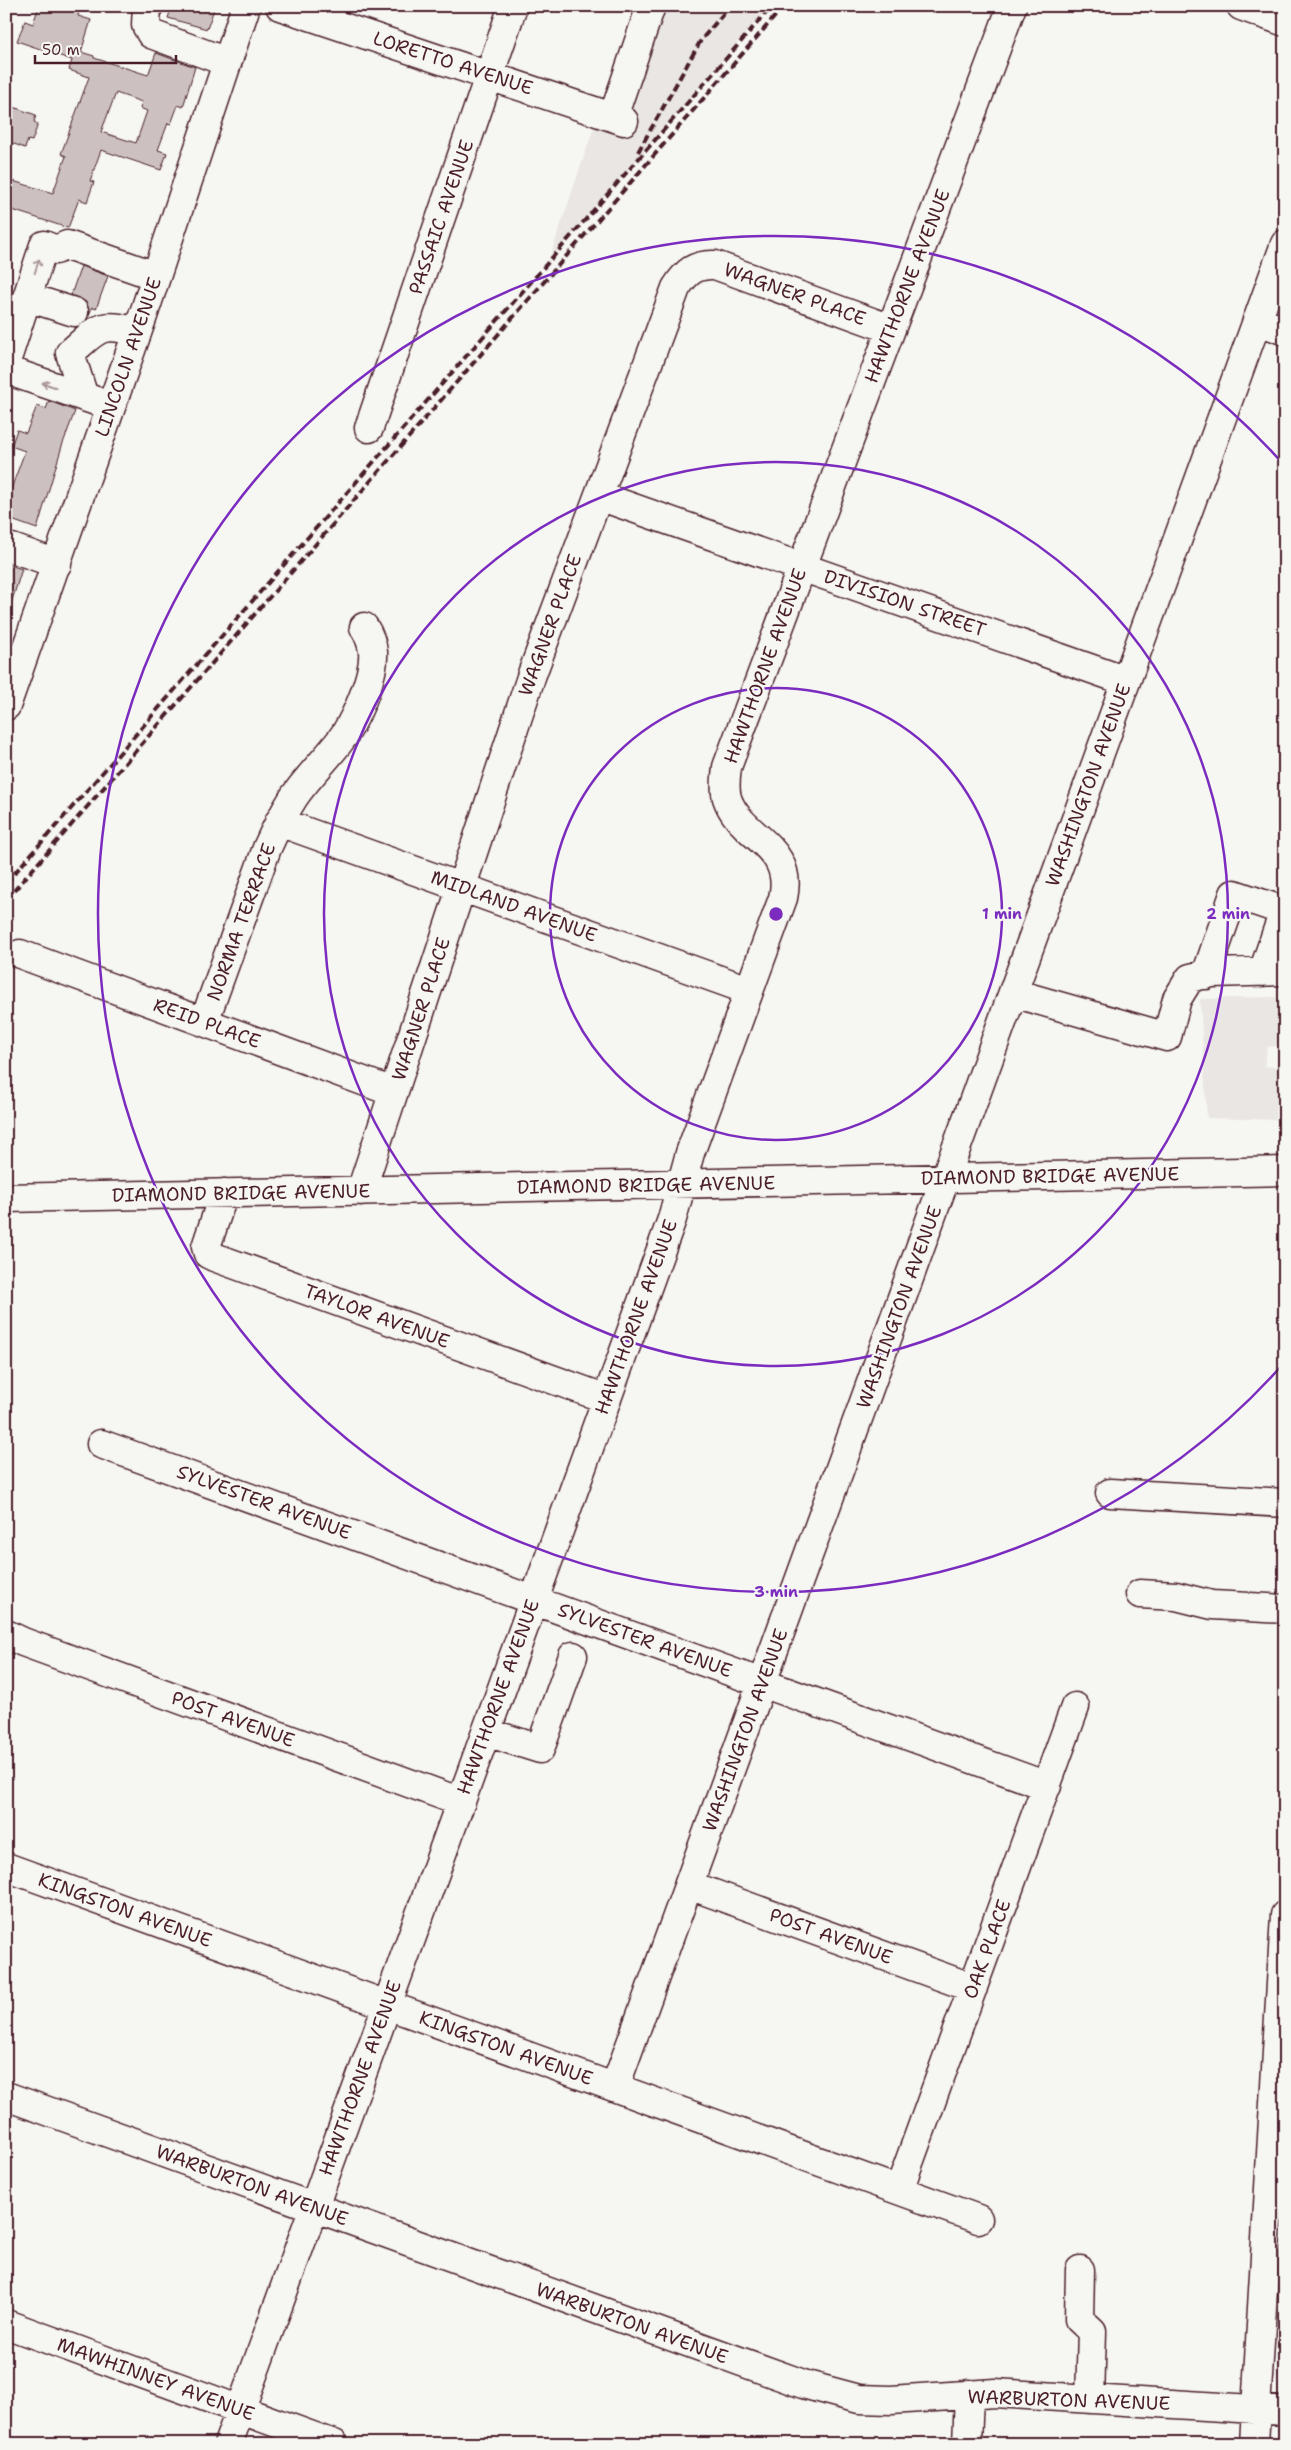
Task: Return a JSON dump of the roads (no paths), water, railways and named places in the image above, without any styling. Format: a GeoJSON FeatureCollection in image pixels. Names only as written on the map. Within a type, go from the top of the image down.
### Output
{"type":"FeatureCollection","features":[{"type":"Feature","properties":{"kind":"street"},"geometry":{"type":"LineString","coordinates":[[147,6],[146,25],[151,34],[227,62]]}},
{"type":"Feature","properties":{"kind":"street","name":"LINCOLN AVENUE"},"geometry":{"type":"LineString","coordinates":[[6,706],[112,406],[102,322],[156,276],[246,6]]}},
{"type":"Feature","properties":{"kind":"street","name":"LORETTO AVENUE"},"geometry":{"type":"LineString","coordinates":[[280,6],[490,74],[619,119],[651,6]]}},
{"type":"Feature","properties":{"kind":"street","name":"PASSAIC AVENUE"},"geometry":{"type":"LineString","coordinates":[[369,428],[514,6]]}},
{"type":"Feature","properties":{"kind":"street","name":"HAWTHORNE AVENUE"},"geometry":{"type":"LineString","coordinates":[[228,2444],[672,1219],[681,1184],[748,990],[783,898],[786,884],[785,871],[779,859],[733,810],[726,797],[727,766],[1012,6]]}},
{"type":"Feature","properties":{"kind":"street"},"geometry":{"type":"LineString","coordinates":[[1242,6],[1285,22]]}},
{"type":"Feature","properties":{"kind":"street","name":"WASHINGTON AVENUE"},"geometry":{"type":"LineString","coordinates":[[616,2087],[1285,244]]}},
{"type":"Feature","properties":{"kind":"street"},"geometry":{"type":"LineString","coordinates":[[6,362],[44,245],[56,250],[67,245],[156,276]]}},
{"type":"Feature","properties":{"kind":"street","name":"WAGNER PLACE"},"geometry":{"type":"LineString","coordinates":[[361,1191],[532,674],[676,288],[684,275],[694,268],[704,264],[715,265],[891,329]]}},
{"type":"Feature","properties":{"kind":"street"},"geometry":{"type":"LineString","coordinates":[[27,297],[102,322],[94,333],[70,353],[84,396]]}},
{"type":"Feature","properties":{"kind":"street"},"geometry":{"type":"LineString","coordinates":[[1257,320],[1285,331]]}},
{"type":"Feature","properties":{"kind":"street"},"geometry":{"type":"LineString","coordinates":[[6,370],[112,406]]}},
{"type":"Feature","properties":{"kind":"street","name":"DIVISION STREET"},"geometry":{"type":"LineString","coordinates":[[599,496],[1126,681]]}},
{"type":"Feature","properties":{"kind":"street"},"geometry":{"type":"LineString","coordinates":[[6,548],[12,548],[57,564]]}},
{"type":"Feature","properties":{"kind":"street","name":"NORMA TERRACE"},"geometry":{"type":"LineString","coordinates":[[204,1022],[267,848],[279,822],[294,797],[344,735],[357,712],[371,670],[373,653],[371,640],[364,627]]}},
{"type":"Feature","properties":{"kind":"street","name":"MIDLAND AVENUE"},"geometry":{"type":"LineString","coordinates":[[279,822],[748,990]]}},
{"type":"Feature","properties":{"kind":"street"},"geometry":{"type":"LineString","coordinates":[[1013,993],[1167,1037],[1177,999],[1190,978],[1206,975],[1274,971],[1284,911],[1234,894],[1206,975]]}},
{"type":"Feature","properties":{"kind":"street","name":"REID PLACE"},"geometry":{"type":"LineString","coordinates":[[20,954],[393,1092]]}},
{"type":"Feature","properties":{"kind":"street","name":"DIAMOND BRIDGE AVENUE"},"geometry":{"type":"LineString","coordinates":[[6,1198],[1285,1171]]}},
{"type":"Feature","properties":{"kind":"street","name":"TAYLOR AVENUE"},"geometry":{"type":"LineString","coordinates":[[224,1194],[206,1247],[208,1254],[607,1399]]}},
{"type":"Feature","properties":{"kind":"street","name":"SYLVESTER AVENUE"},"geometry":{"type":"LineString","coordinates":[[101,1444],[1047,1786]]}},
{"type":"Feature","properties":{"kind":"street"},"geometry":{"type":"LineString","coordinates":[[1110,1493],[1285,1503]]}},
{"type":"Feature","properties":{"kind":"street"},"geometry":{"type":"LineString","coordinates":[[1140,1594],[1176,1596],[1212,1605],[1285,1609]]}},
{"type":"Feature","properties":{"kind":"street","name":"POST AVENUE"},"geometry":{"type":"LineString","coordinates":[[6,1634],[23,1642],[461,1802]]}},
{"type":"Feature","properties":{"kind":"street"},"geometry":{"type":"LineString","coordinates":[[486,1732],[540,1750],[574,1656]]}},
{"type":"Feature","properties":{"kind":"street","name":"OAK PLACE"},"geometry":{"type":"LineString","coordinates":[[899,2190],[1075,1707]]}},
{"type":"Feature","properties":{"kind":"street","name":"KINGSTON AVENUE"},"geometry":{"type":"LineString","coordinates":[[6,1867],[978,2219]]}},
{"type":"Feature","properties":{"kind":"street","name":"POST AVENUE"},"geometry":{"type":"LineString","coordinates":[[689,1885],[973,1988]]}},
{"type":"Feature","properties":{"kind":"street"},"geometry":{"type":"LineString","coordinates":[[1254,2444],[1285,1915]]}},
{"type":"Feature","properties":{"kind":"street","name":"WARBURTON AVENUE"},"geometry":{"type":"LineString","coordinates":[[6,2096],[832,2393],[859,2398],[891,2400],[969,2394],[1090,2399],[1285,2411]]}},
{"type":"Feature","properties":{"kind":"street"},"geometry":{"type":"LineString","coordinates":[[1080,2270],[1079,2319],[1092,2331],[1090,2399]]}},
{"type":"Feature","properties":{"kind":"street","name":"MAWHINNEY AVENUE"},"geometry":{"type":"LineString","coordinates":[[6,2324],[334,2444]]}},
{"type":"Feature","properties":{"kind":"street"},"geometry":{"type":"LineString","coordinates":[[967,2444],[969,2394]]}},
{"type":"Feature","properties":{"kind":"railway"},"geometry":{"type":"LineString","coordinates":[[638,152],[701,40],[730,6]]}},
{"type":"Feature","properties":{"kind":"railway"},"geometry":{"type":"LineString","coordinates":[[6,883],[772,6]]}},
{"type":"Feature","properties":{"kind":"railway"},"geometry":{"type":"LineString","coordinates":[[6,900],[784,6]]}}]}
